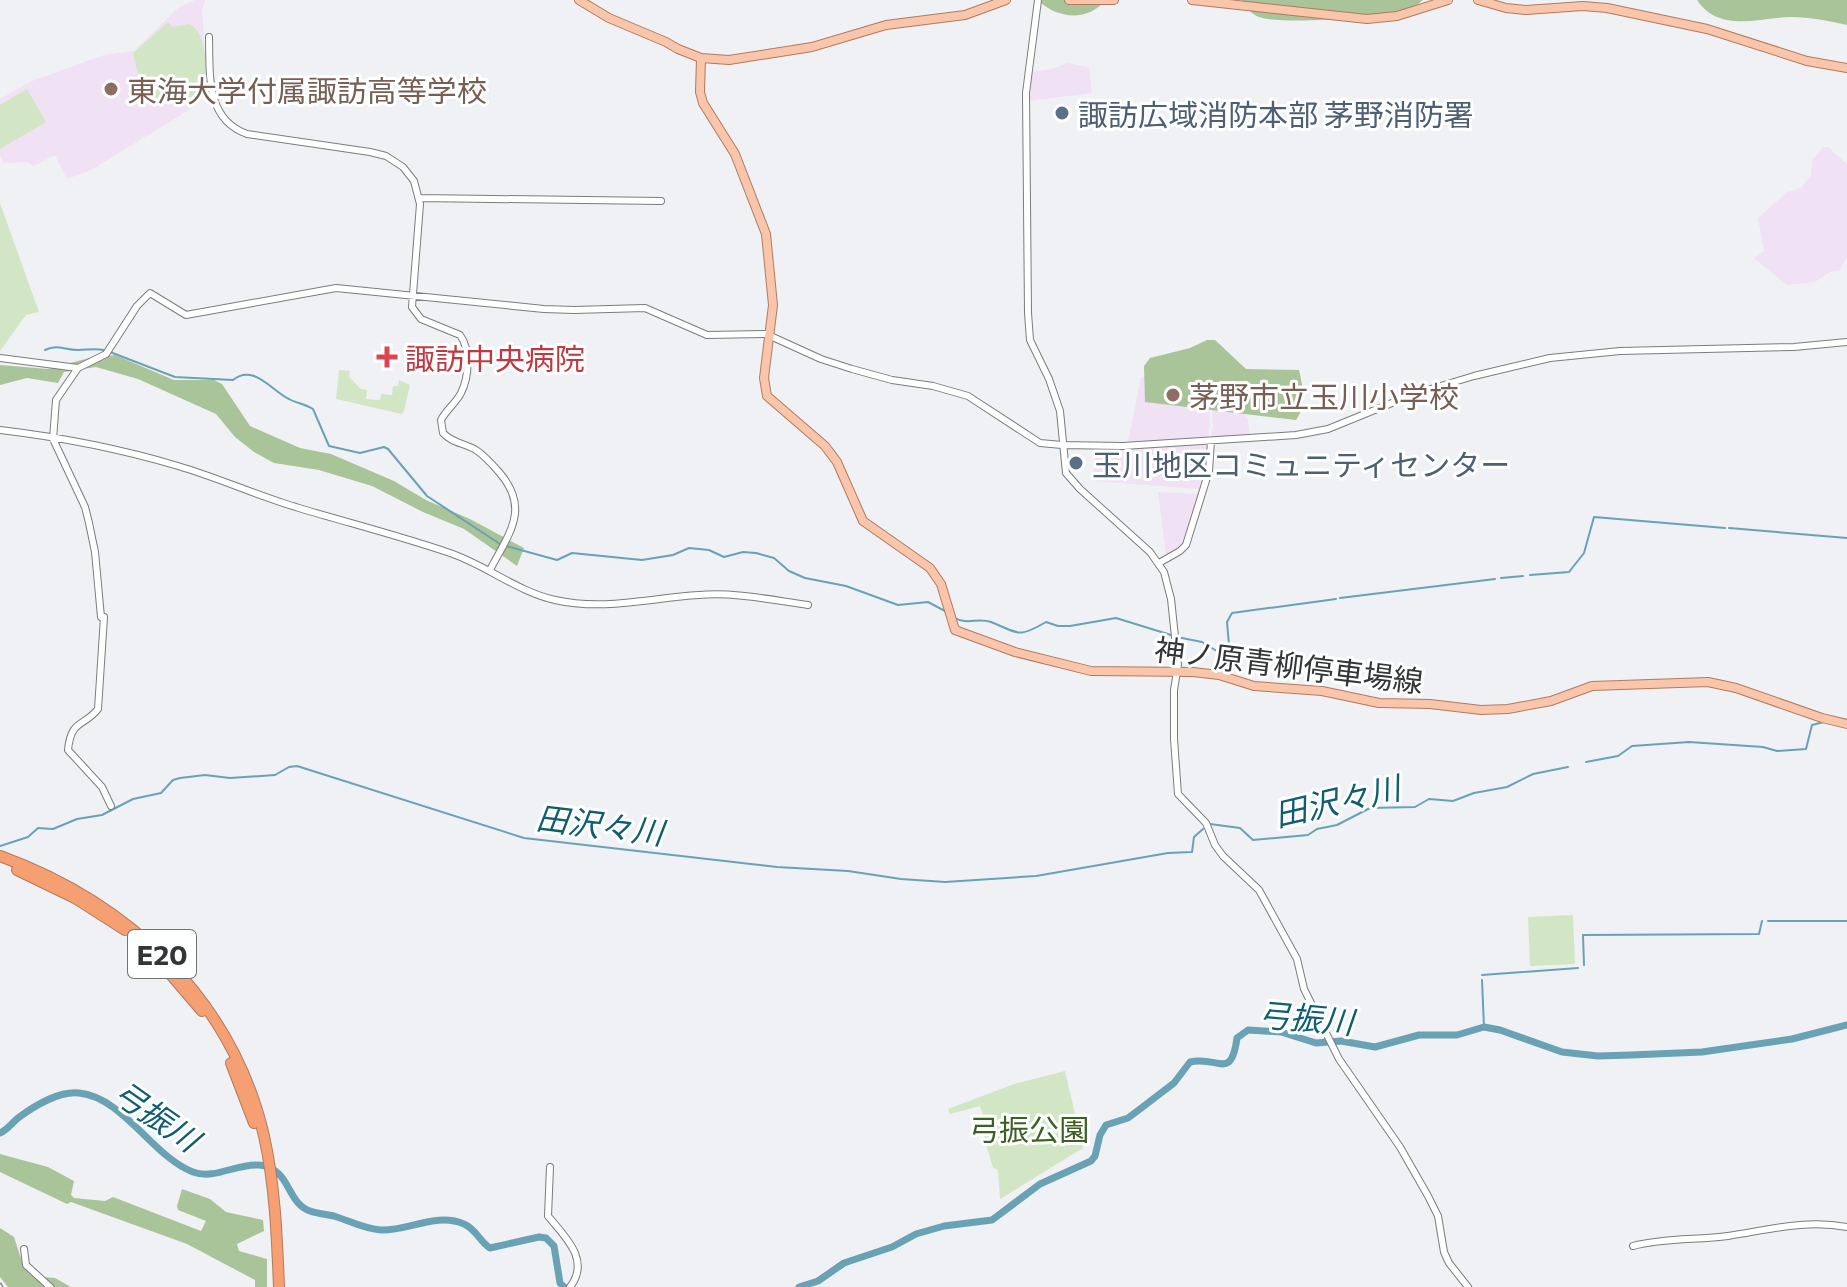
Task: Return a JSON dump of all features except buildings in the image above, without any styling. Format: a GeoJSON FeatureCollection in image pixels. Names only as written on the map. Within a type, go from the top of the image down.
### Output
{"type":"FeatureCollection","features":[{"type":"Feature","properties":{"kind":"highway","name":"E20"},"geometry":{"type":"LineString","coordinates":[[0,856],[41,873],[107,909],[165,957],[198,994],[220,1027],[246,1080],[255,1116],[279,1287]]}},
{"type":"Feature","properties":{"kind":"highway","name":"E20"},"geometry":{"type":"LineString","coordinates":[[0,863],[75,898],[125,931],[161,963],[192,998],[214,1031],[255,1116]]}},
{"type":"Feature","properties":{"kind":"highway","name":"E20"},"geometry":{"type":"LineString","coordinates":[[273,1287],[274,1250]]}},
{"type":"Feature","properties":{"kind":"main road"},"geometry":{"type":"LineString","coordinates":[[579,0],[609,18],[701,58],[729,60],[793,51],[886,25],[965,15],[1006,0]]}},
{"type":"Feature","properties":{"kind":"main road"},"geometry":{"type":"LineString","coordinates":[[1069,0],[1114,0]]}},
{"type":"Feature","properties":{"kind":"main road"},"geometry":{"type":"LineString","coordinates":[[1192,0],[1367,19],[1397,16],[1448,0]]}},
{"type":"Feature","properties":{"kind":"main road"},"geometry":{"type":"LineString","coordinates":[[1478,0],[1526,10],[1583,6],[1607,8],[1707,29],[1807,61],[1847,68]]}},
{"type":"Feature","properties":{"kind":"main road","name":"神ノ原青柳停車場線"},"geometry":{"type":"LineString","coordinates":[[701,58],[700,92],[703,103],[735,154],[766,234],[773,305],[764,378],[767,396],[825,446],[837,462],[863,521],[930,568],[941,584],[955,630],[1015,652],[1091,671],[1178,671],[1219,675],[1254,686],[1322,691],[1365,701],[1481,710],[1540,704],[1592,686],[1708,682],[1847,724]]}},
{"type":"Feature","properties":{"kind":"street"},"geometry":{"type":"LineString","coordinates":[[1038,0],[1026,93],[1028,313],[1030,340],[1060,411],[1066,473],[1159,563],[1168,584],[1178,671],[1174,690],[1178,794],[1206,823],[1223,856],[1259,890],[1297,959],[1304,989],[1339,1059],[1400,1147],[1428,1196],[1438,1216],[1444,1252],[1468,1287]]}},
{"type":"Feature","properties":{"kind":"street"},"geometry":{"type":"LineString","coordinates":[[209,37],[212,97],[219,113],[230,125],[247,134],[386,156],[409,173],[419,198],[412,307],[421,319],[454,331],[466,344],[464,383],[461,393],[441,420],[443,433],[451,441],[477,451],[505,480],[515,499],[512,528],[490,570]]}},
{"type":"Feature","properties":{"kind":"street"},"geometry":{"type":"LineString","coordinates":[[419,198],[661,201]]}},
{"type":"Feature","properties":{"kind":"street"},"geometry":{"type":"LineString","coordinates":[[111,806],[102,787],[70,755],[67,746],[76,725],[98,709],[102,617],[95,552],[85,507],[53,439],[56,400],[78,368],[106,354],[137,306],[150,293],[186,315],[336,288],[559,310],[645,308],[707,335],[771,336],[821,359],[852,369],[968,396],[1040,443],[1062,445],[1123,446],[1267,439],[1328,429],[1414,394],[1550,358],[1620,351],[1794,347],[1847,342]]}},
{"type":"Feature","properties":{"kind":"street"},"geometry":{"type":"LineString","coordinates":[[0,358],[78,368]]}},
{"type":"Feature","properties":{"kind":"street"},"geometry":{"type":"LineString","coordinates":[[0,430],[103,448],[180,466],[300,509],[362,524],[450,553],[536,595],[611,606],[700,594],[808,605]]}},
{"type":"Feature","properties":{"kind":"street"},"geometry":{"type":"LineString","coordinates":[[1159,563],[1186,545],[1209,471],[1211,441]]}},
{"type":"Feature","properties":{"kind":"street"},"geometry":{"type":"LineString","coordinates":[[550,1167],[548,1216],[565,1234],[579,1267],[577,1278],[570,1287]]}},
{"type":"Feature","properties":{"kind":"street"},"geometry":{"type":"LineString","coordinates":[[1633,1246],[1729,1236],[1789,1225],[1832,1224],[1847,1227]]}},
{"type":"Feature","properties":{"kind":"street"},"geometry":{"type":"LineString","coordinates":[[24,1249],[26,1265],[50,1287]]}},
{"type":"Feature","properties":{"kind":"shaded area","name":"東海大学付属諏訪高等学校"},"geometry":{"type":"Polygon","coordinates":[[[195,0],[205,0],[202,11],[207,85],[189,110],[91,170],[67,179],[55,155],[33,166],[27,162],[4,163],[0,156],[0,99],[32,81],[104,55],[134,51],[178,8],[195,0]]]}},
{"type":"Feature","properties":{"kind":"shaded area"},"geometry":{"type":"Polygon","coordinates":[[[1067,63],[1089,67],[1092,93],[1029,101],[1031,72],[1067,63]]]}},
{"type":"Feature","properties":{"kind":"shaded area"},"geometry":{"type":"Polygon","coordinates":[[[1823,147],[1828,147],[1847,164],[1847,256],[1840,271],[1830,272],[1815,282],[1787,285],[1754,258],[1764,251],[1758,218],[1787,192],[1801,188],[1811,175],[1812,160],[1823,147]]]}},
{"type":"Feature","properties":{"kind":"shaded area"},"geometry":{"type":"Polygon","coordinates":[[[1209,365],[1238,402],[1248,420],[1250,438],[1210,440],[1213,427],[1209,365]]]}},
{"type":"Feature","properties":{"kind":"shaded area","name":"茅野市立玉川小学校"},"geometry":{"type":"Polygon","coordinates":[[[1202,367],[1208,377],[1208,438],[1128,442],[1141,377],[1202,367]]]}},
{"type":"Feature","properties":{"kind":"shaded area","name":"茅野市立玉川小学校"},"geometry":{"type":"Polygon","coordinates":[[[1208,443],[1206,470],[1199,489],[1094,481],[1094,448],[1208,443]]]}},
{"type":"Feature","properties":{"kind":"shaded area","name":"茅野市立玉川小学校"},"geometry":{"type":"Polygon","coordinates":[[[1158,492],[1199,494],[1181,547],[1166,555],[1158,492]]]}},
{"type":"Feature","properties":{"kind":"green space"},"geometry":{"type":"Polygon","coordinates":[[[1038,0],[1105,0],[1090,12],[1072,15],[1054,11],[1038,0]]]}},
{"type":"Feature","properties":{"kind":"green space"},"geometry":{"type":"Polygon","coordinates":[[[1242,0],[1423,0],[1401,11],[1383,14],[1290,20],[1259,17],[1242,0]]]}},
{"type":"Feature","properties":{"kind":"green space"},"geometry":{"type":"Polygon","coordinates":[[[1697,0],[1847,0],[1847,25],[1798,17],[1728,20],[1716,17],[1697,0]]]}},
{"type":"Feature","properties":{"kind":"green space"},"geometry":{"type":"Polygon","coordinates":[[[168,22],[172,27],[190,24],[200,35],[206,84],[194,95],[168,101],[159,100],[146,90],[133,53],[168,22]]]}},
{"type":"Feature","properties":{"kind":"green space"},"geometry":{"type":"Polygon","coordinates":[[[27,89],[46,122],[0,149],[0,105],[27,89]]]}},
{"type":"Feature","properties":{"kind":"green space"},"geometry":{"type":"Polygon","coordinates":[[[0,203],[39,312],[26,315],[0,351],[0,203]]]}},
{"type":"Feature","properties":{"kind":"green space"},"geometry":{"type":"Polygon","coordinates":[[[1207,340],[1215,340],[1246,369],[1299,370],[1303,402],[1296,420],[1145,402],[1144,366],[1150,358],[1190,348],[1207,340]]]}},
{"type":"Feature","properties":{"kind":"green space"},"geometry":{"type":"Polygon","coordinates":[[[115,355],[174,380],[214,380],[222,384],[250,426],[300,448],[331,454],[470,519],[524,548],[517,566],[464,529],[372,486],[319,470],[274,463],[235,437],[216,414],[138,379],[96,367],[64,372],[58,383],[27,378],[0,385],[0,365],[48,369],[115,355]]]}},
{"type":"Feature","properties":{"kind":"green space"},"geometry":{"type":"Polygon","coordinates":[[[339,370],[350,371],[349,377],[361,389],[367,390],[366,399],[380,400],[381,394],[392,395],[393,386],[398,386],[399,380],[410,385],[404,411],[402,414],[336,399],[339,370]]]}},
{"type":"Feature","properties":{"kind":"green space"},"geometry":{"type":"Polygon","coordinates":[[[1573,915],[1575,964],[1530,966],[1528,917],[1573,915]]]}},
{"type":"Feature","properties":{"kind":"green space","name":"弓振公園"},"geometry":{"type":"Polygon","coordinates":[[[1065,1071],[1083,1148],[1000,1199],[998,1170],[993,1168],[979,1120],[984,1117],[980,1106],[950,1114],[948,1109],[1014,1084],[1065,1071]]]}},
{"type":"Feature","properties":{"kind":"green space"},"geometry":{"type":"Polygon","coordinates":[[[0,1154],[48,1167],[74,1181],[71,1195],[74,1198],[105,1201],[113,1197],[201,1231],[206,1221],[178,1210],[182,1189],[210,1199],[226,1212],[263,1220],[264,1231],[237,1244],[239,1251],[267,1259],[267,1287],[255,1287],[255,1280],[187,1244],[71,1202],[67,1204],[0,1172],[0,1154]]]}},
{"type":"Feature","properties":{"kind":"green space"},"geometry":{"type":"Polygon","coordinates":[[[0,1228],[14,1237],[24,1268],[32,1276],[55,1278],[71,1287],[8,1287],[0,1277],[0,1228]]]}},
{"type":"Feature","properties":{"kind":"waterway"},"geometry":{"type":"LineString","coordinates":[[45,350],[57,347],[104,350]]}},
{"type":"Feature","properties":{"kind":"waterway"},"geometry":{"type":"LineString","coordinates":[[110,352],[175,377],[233,380],[240,376],[255,376],[289,399],[313,409],[329,446],[360,453],[384,447],[388,449],[427,496],[500,544]]}},
{"type":"Feature","properties":{"kind":"waterway"},"geometry":{"type":"LineString","coordinates":[[1530,575],[1569,572],[1584,553],[1594,517],[1725,528]]}},
{"type":"Feature","properties":{"kind":"waterway"},"geometry":{"type":"LineString","coordinates":[[1729,528],[1847,538]]}},
{"type":"Feature","properties":{"kind":"waterway"},"geometry":{"type":"LineString","coordinates":[[506,546],[557,560],[572,553],[642,560],[673,555],[689,548],[709,550],[724,557],[743,552],[756,553],[774,558],[789,571],[805,578],[846,586],[898,605],[928,602],[945,611]]}},
{"type":"Feature","properties":{"kind":"waterway"},"geometry":{"type":"LineString","coordinates":[[1501,578],[1523,576]]}},
{"type":"Feature","properties":{"kind":"waterway"},"geometry":{"type":"LineString","coordinates":[[1340,598],[1495,579]]}},
{"type":"Feature","properties":{"kind":"waterway"},"geometry":{"type":"LineString","coordinates":[[1177,637],[1202,642],[1220,653],[1229,645],[1227,622],[1232,613],[1336,599]]}},
{"type":"Feature","properties":{"kind":"waterway"},"geometry":{"type":"LineString","coordinates":[[953,617],[963,621],[991,622],[1018,632],[1029,631],[1046,622],[1070,626],[1116,618],[1171,635]]}},
{"type":"Feature","properties":{"kind":"waterway","name":"田沢々川"},"geometry":{"type":"LineString","coordinates":[[1586,762],[1618,756],[1632,746],[1689,742],[1763,747],[1777,751],[1806,749],[1812,725],[1824,722]]}},
{"type":"Feature","properties":{"kind":"waterway","name":"田沢々川"},"geometry":{"type":"LineString","coordinates":[[0,846],[28,837],[38,828],[53,829],[77,819],[102,815],[133,799],[161,793],[173,780],[180,778],[275,775],[297,766],[524,838],[901,879],[945,882],[1036,876],[1168,853],[1192,852],[1194,837],[1203,829]]}},
{"type":"Feature","properties":{"kind":"waterway","name":"田沢々川"},"geometry":{"type":"LineString","coordinates":[[1210,824],[1240,828],[1253,840],[1308,835],[1317,829],[1337,825],[1370,808],[1415,807],[1429,799],[1453,801],[1474,793],[1507,787],[1533,774],[1568,767]]}},
{"type":"Feature","properties":{"kind":"waterway"},"geometry":{"type":"LineString","coordinates":[[1584,965],[1583,935],[1759,934],[1762,921]]}},
{"type":"Feature","properties":{"kind":"waterway"},"geometry":{"type":"LineString","coordinates":[[1768,921],[1847,921]]}},
{"type":"Feature","properties":{"kind":"waterway"},"geometry":{"type":"LineString","coordinates":[[1482,975],[1578,968]]}},
{"type":"Feature","properties":{"kind":"waterway"},"geometry":{"type":"LineString","coordinates":[[1482,980],[1484,1027]]}},
{"type":"Feature","properties":{"kind":"waterway","name":"弓振川"},"geometry":{"type":"LineString","coordinates":[[799,1287],[818,1281],[844,1263],[892,1247],[916,1234],[944,1226],[992,1220],[1040,1184],[1091,1161],[1106,1125],[1128,1118],[1174,1083],[1190,1062],[1227,1063],[1237,1038],[1248,1030],[1281,1032],[1316,1043],[1341,1041],[1375,1047],[1419,1035],[1457,1035],[1484,1027],[1562,1052],[1598,1056],[1702,1052],[1792,1039],[1847,1025]]}},
{"type":"Feature","properties":{"kind":"waterway","name":"弓振川"},"geometry":{"type":"LineString","coordinates":[[0,1133],[47,1100],[71,1093],[95,1097],[124,1116],[164,1154],[193,1172],[210,1174],[251,1165],[269,1168],[283,1179],[296,1201],[313,1212],[381,1230],[433,1221],[454,1221],[468,1226],[490,1248],[546,1238],[554,1246],[560,1283],[564,1287]]}},
{"type":"Feature","properties":{"kind":"place","name":"東海大学付属諏訪高等学校"},"geometry":{"type":"Point","coordinates":[111,89]}},
{"type":"Feature","properties":{"kind":"place","name":"諏訪広域消防本部 茅野消防署"},"geometry":{"type":"Point","coordinates":[1062,113]}},
{"type":"Feature","properties":{"kind":"place","name":"諏訪中央病院"},"geometry":{"type":"Point","coordinates":[387,357]}},
{"type":"Feature","properties":{"kind":"place","name":"茅野市立玉川小学校"},"geometry":{"type":"Point","coordinates":[1173,395]}},
{"type":"Feature","properties":{"kind":"place","name":"玉川地区コミュニティセンター"},"geometry":{"type":"Point","coordinates":[1076,463]}}]}
